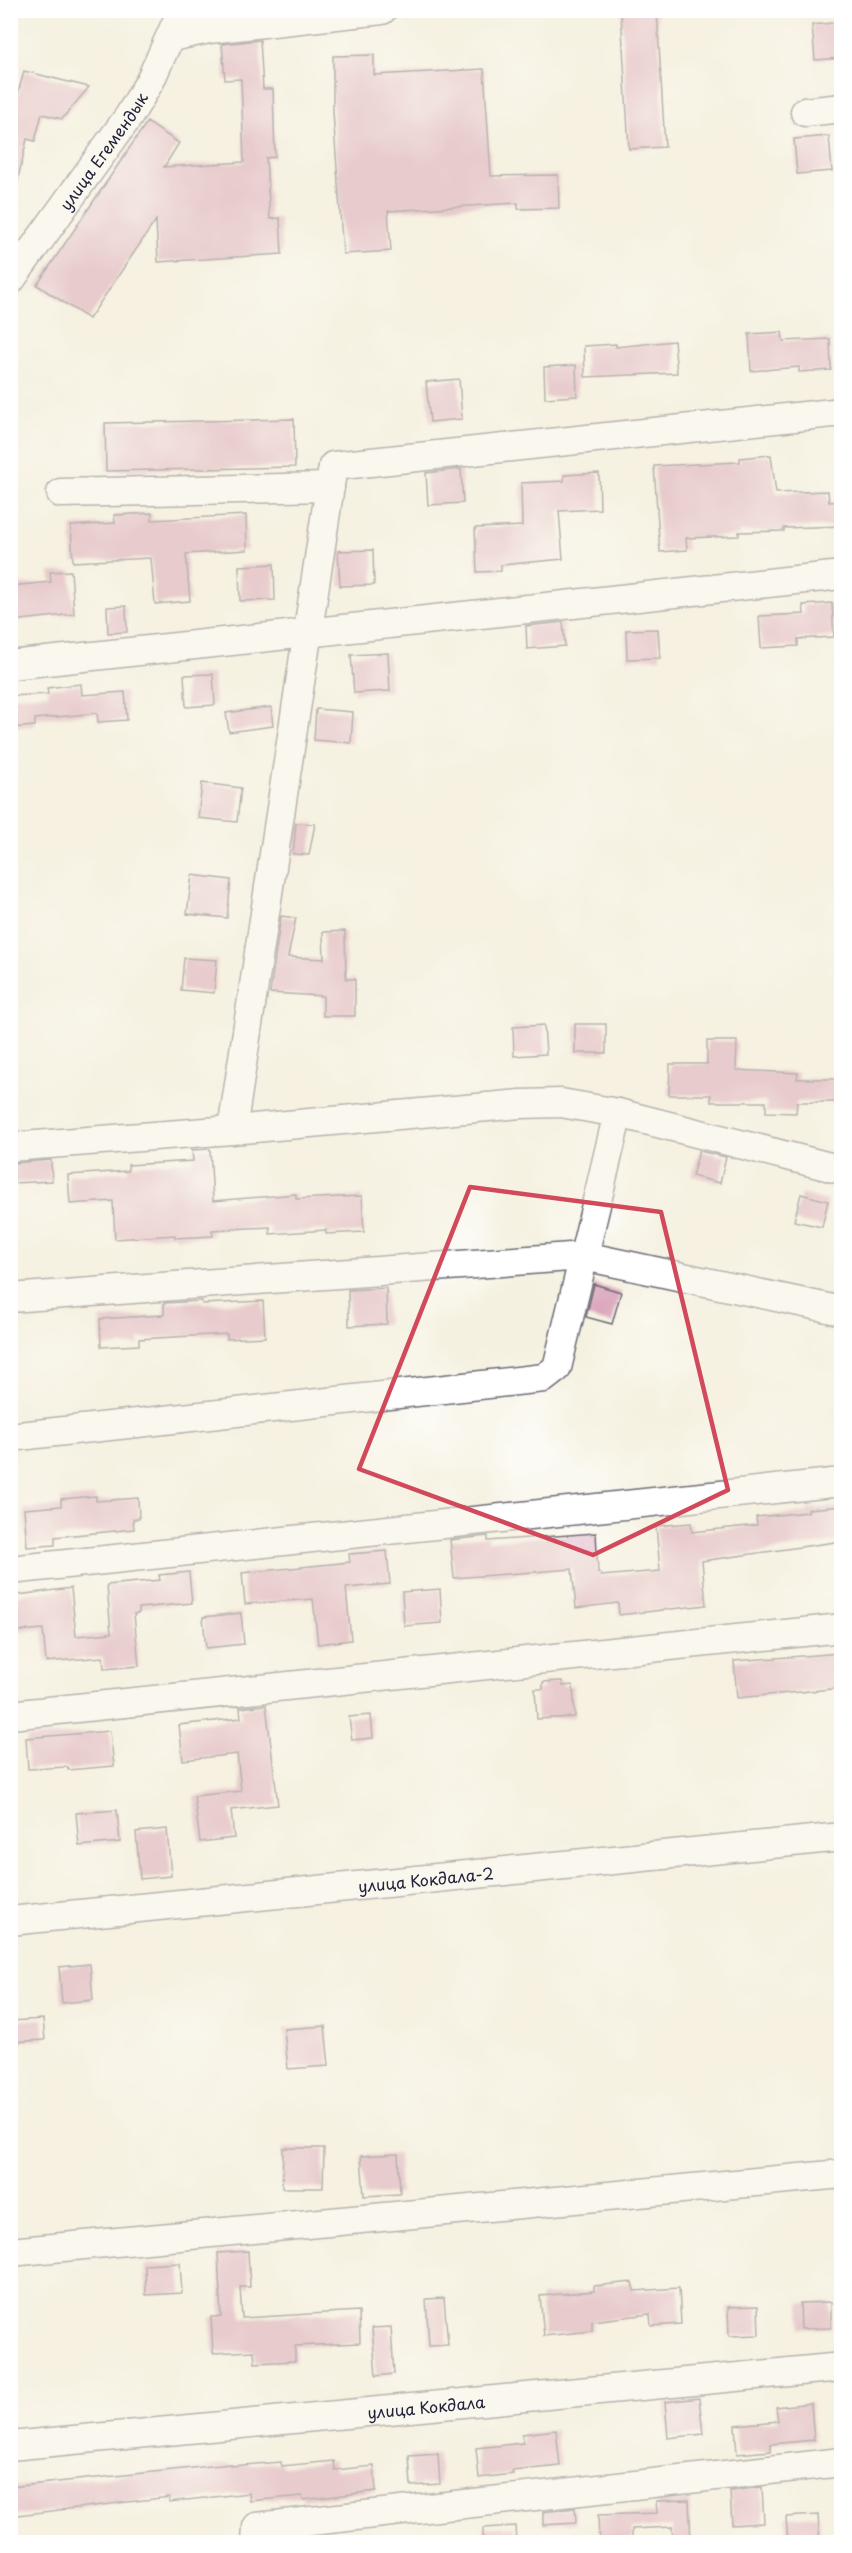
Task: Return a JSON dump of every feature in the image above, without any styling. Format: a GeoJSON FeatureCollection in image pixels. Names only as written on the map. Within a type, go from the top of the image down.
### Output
{"type":"FeatureCollection","features":[{"type":"Feature","properties":{"kind":"street","name":"улица Егемендык"},"geometry":{"type":"LineString","coordinates":[[10,281],[129,116],[150,81],[182,10]]}},
{"type":"Feature","properties":{"kind":"street"},"geometry":{"type":"LineString","coordinates":[[171,37],[209,29],[382,10]]}},
{"type":"Feature","properties":{"kind":"street"},"geometry":{"type":"LineString","coordinates":[[805,112],[842,108]]}},
{"type":"Feature","properties":{"kind":"street"},"geometry":{"type":"LineString","coordinates":[[232,1130],[333,466],[842,412]]}},
{"type":"Feature","properties":{"kind":"street"},"geometry":{"type":"LineString","coordinates":[[61,493],[330,488]]}},
{"type":"Feature","properties":{"kind":"street"},"geometry":{"type":"LineString","coordinates":[[10,665],[842,575]]}},
{"type":"Feature","properties":{"kind":"street"},"geometry":{"type":"LineString","coordinates":[[10,1147],[521,1104],[561,1103],[618,1113],[842,1170]]}},
{"type":"Feature","properties":{"kind":"street"},"geometry":{"type":"LineString","coordinates":[[10,1437],[544,1378],[557,1368],[618,1113]]}},
{"type":"Feature","properties":{"kind":"street"},"geometry":{"type":"LineString","coordinates":[[10,1299],[584,1256],[842,1311]]}},
{"type":"Feature","properties":{"kind":"street"},"geometry":{"type":"LineString","coordinates":[[10,1570],[842,1482]]}},
{"type":"Feature","properties":{"kind":"street"},"geometry":{"type":"LineString","coordinates":[[10,1715],[842,1628]]}},
{"type":"Feature","properties":{"kind":"street","name":"улица Кокдала-2"},"geometry":{"type":"LineString","coordinates":[[10,1921],[842,1837]]}},
{"type":"Feature","properties":{"kind":"street"},"geometry":{"type":"LineString","coordinates":[[10,2252],[842,2174]]}},
{"type":"Feature","properties":{"kind":"street","name":"улица Кокдала"},"geometry":{"type":"LineString","coordinates":[[10,2446],[842,2367]]}},
{"type":"Feature","properties":{"kind":"street"},"geometry":{"type":"LineString","coordinates":[[256,2542],[256,2527],[842,2462]]}},
{"type":"Feature","properties":{"kind":"highlighted area"},"geometry":{"type":"Polygon","coordinates":[[[470,1187],[661,1212],[728,1490],[593,1555],[359,1469],[470,1187]]]}},
{"type":"Feature","properties":{"kind":"building"},"geometry":{"type":"Polygon","coordinates":[[[657,11],[665,147],[629,149],[621,13],[657,11]]]}},
{"type":"Feature","properties":{"kind":"building"},"geometry":{"type":"Polygon","coordinates":[[[842,22],[842,58],[815,60],[812,25],[842,22]]]}},
{"type":"Feature","properties":{"kind":"building"},"geometry":{"type":"Polygon","coordinates":[[[260,40],[263,89],[273,89],[275,157],[266,158],[270,219],[280,218],[282,254],[158,262],[156,220],[89,319],[37,285],[147,122],[179,143],[164,167],[244,162],[241,79],[225,80],[222,44],[260,40]]]}},
{"type":"Feature","properties":{"kind":"building"},"geometry":{"type":"Polygon","coordinates":[[[374,55],[374,75],[484,69],[491,176],[558,175],[559,208],[518,209],[518,203],[388,211],[391,251],[343,254],[333,112],[333,56],[374,55]]]}},
{"type":"Feature","properties":{"kind":"building"},"geometry":{"type":"Polygon","coordinates":[[[24,71],[89,87],[62,119],[42,114],[35,141],[27,139],[17,183],[10,182],[10,124],[24,71]]]}},
{"type":"Feature","properties":{"kind":"building"},"geometry":{"type":"Polygon","coordinates":[[[829,136],[832,171],[797,174],[794,139],[829,136]]]}},
{"type":"Feature","properties":{"kind":"building"},"geometry":{"type":"Polygon","coordinates":[[[782,332],[783,341],[830,339],[831,370],[799,372],[799,367],[751,371],[749,334],[782,332]]]}},
{"type":"Feature","properties":{"kind":"building"},"geometry":{"type":"Polygon","coordinates":[[[674,341],[677,373],[585,377],[584,346],[616,344],[616,347],[674,341]]]}},
{"type":"Feature","properties":{"kind":"building"},"geometry":{"type":"Polygon","coordinates":[[[576,365],[577,396],[545,398],[544,367],[576,365]]]}},
{"type":"Feature","properties":{"kind":"building"},"geometry":{"type":"Polygon","coordinates":[[[459,379],[462,419],[430,422],[426,382],[459,379]]]}},
{"type":"Feature","properties":{"kind":"building"},"geometry":{"type":"Polygon","coordinates":[[[294,419],[295,467],[106,471],[105,423],[294,419]]]}},
{"type":"Feature","properties":{"kind":"building"},"geometry":{"type":"Polygon","coordinates":[[[771,455],[776,493],[828,491],[829,502],[842,501],[842,526],[784,528],[784,531],[739,532],[739,536],[686,538],[687,550],[660,552],[654,466],[740,462],[740,458],[771,455]]]}},
{"type":"Feature","properties":{"kind":"building"},"geometry":{"type":"Polygon","coordinates":[[[461,469],[463,503],[428,505],[426,473],[461,469]]]}},
{"type":"Feature","properties":{"kind":"building"},"geometry":{"type":"Polygon","coordinates":[[[599,473],[600,509],[559,511],[563,559],[501,565],[501,571],[477,572],[475,528],[522,526],[521,483],[564,481],[564,475],[599,473]]]}},
{"type":"Feature","properties":{"kind":"building"},"geometry":{"type":"Polygon","coordinates":[[[152,513],[152,520],[246,515],[247,550],[186,554],[190,601],[155,604],[151,558],[73,562],[71,526],[115,523],[114,515],[152,513]]]}},
{"type":"Feature","properties":{"kind":"building"},"geometry":{"type":"Polygon","coordinates":[[[373,550],[374,585],[340,586],[338,551],[373,550]]]}},
{"type":"Feature","properties":{"kind":"building"},"geometry":{"type":"Polygon","coordinates":[[[274,564],[275,600],[240,601],[239,566],[274,564]]]}},
{"type":"Feature","properties":{"kind":"building"},"geometry":{"type":"Polygon","coordinates":[[[71,571],[74,614],[13,621],[10,586],[51,582],[50,572],[71,571]]]}},
{"type":"Feature","properties":{"kind":"building"},"geometry":{"type":"Polygon","coordinates":[[[832,603],[834,637],[798,639],[798,646],[761,648],[759,616],[804,614],[803,605],[832,603]]]}},
{"type":"Feature","properties":{"kind":"building"},"geometry":{"type":"Polygon","coordinates":[[[126,606],[127,632],[108,633],[107,607],[126,606]]]}},
{"type":"Feature","properties":{"kind":"building"},"geometry":{"type":"Polygon","coordinates":[[[563,622],[565,646],[527,649],[526,626],[563,622]]]}},
{"type":"Feature","properties":{"kind":"building"},"geometry":{"type":"Polygon","coordinates":[[[658,629],[660,658],[627,659],[626,630],[658,629]]]}},
{"type":"Feature","properties":{"kind":"building"},"geometry":{"type":"Polygon","coordinates":[[[388,653],[390,691],[354,693],[351,655],[388,653]]]}},
{"type":"Feature","properties":{"kind":"building"},"geometry":{"type":"Polygon","coordinates":[[[213,674],[215,705],[186,707],[184,675],[213,674]]]}},
{"type":"Feature","properties":{"kind":"building"},"geometry":{"type":"Polygon","coordinates":[[[81,684],[82,695],[125,692],[127,720],[98,722],[97,713],[35,719],[35,726],[10,728],[10,696],[48,694],[47,688],[81,684]]]}},
{"type":"Feature","properties":{"kind":"building"},"geometry":{"type":"Polygon","coordinates":[[[271,707],[273,726],[229,732],[226,713],[271,707]]]}},
{"type":"Feature","properties":{"kind":"building"},"geometry":{"type":"Polygon","coordinates":[[[316,709],[353,712],[351,743],[314,740],[316,709]]]}},
{"type":"Feature","properties":{"kind":"building"},"geometry":{"type":"Polygon","coordinates":[[[202,783],[241,788],[237,822],[198,818],[202,783]]]}},
{"type":"Feature","properties":{"kind":"building"},"geometry":{"type":"Polygon","coordinates":[[[296,823],[315,824],[309,855],[293,854],[296,823]]]}},
{"type":"Feature","properties":{"kind":"building"},"geometry":{"type":"Polygon","coordinates":[[[192,875],[231,880],[227,918],[187,914],[192,875]]]}},
{"type":"Feature","properties":{"kind":"building"},"geometry":{"type":"Polygon","coordinates":[[[281,916],[296,918],[288,957],[324,959],[323,932],[345,931],[346,979],[355,979],[355,1016],[323,1016],[323,996],[270,993],[281,916]]]}},
{"type":"Feature","properties":{"kind":"building"},"geometry":{"type":"Polygon","coordinates":[[[184,958],[217,960],[214,993],[181,990],[184,958]]]}},
{"type":"Feature","properties":{"kind":"building"},"geometry":{"type":"Polygon","coordinates":[[[575,1024],[606,1024],[606,1053],[575,1053],[575,1024]]]}},
{"type":"Feature","properties":{"kind":"building"},"geometry":{"type":"Polygon","coordinates":[[[544,1025],[546,1054],[514,1056],[513,1027],[544,1025]]]}},
{"type":"Feature","properties":{"kind":"building"},"geometry":{"type":"Polygon","coordinates":[[[707,1041],[737,1041],[736,1070],[798,1073],[797,1079],[842,1079],[842,1102],[797,1102],[796,1113],[766,1112],[766,1102],[711,1102],[711,1095],[669,1095],[670,1064],[707,1064],[707,1041]]]}},
{"type":"Feature","properties":{"kind":"building"},"geometry":{"type":"Polygon","coordinates":[[[210,1149],[213,1201],[296,1194],[296,1199],[362,1196],[364,1232],[326,1234],[326,1230],[270,1234],[270,1227],[212,1230],[213,1236],[175,1238],[175,1235],[115,1239],[113,1201],[70,1204],[68,1175],[128,1171],[128,1165],[193,1161],[192,1150],[210,1149]]]}},
{"type":"Feature","properties":{"kind":"building"},"geometry":{"type":"Polygon","coordinates":[[[699,1151],[726,1157],[720,1183],[692,1176],[699,1151]]]}},
{"type":"Feature","properties":{"kind":"building"},"geometry":{"type":"Polygon","coordinates":[[[51,1160],[52,1181],[14,1183],[13,1163],[51,1160]]]}},
{"type":"Feature","properties":{"kind":"building"},"geometry":{"type":"Polygon","coordinates":[[[801,1194],[828,1201],[822,1227],[794,1221],[801,1194]]]}},
{"type":"Feature","properties":{"kind":"building"},"geometry":{"type":"Polygon","coordinates":[[[594,1284],[621,1292],[612,1324],[586,1317],[594,1284]]]}},
{"type":"Feature","properties":{"kind":"building"},"geometry":{"type":"Polygon","coordinates":[[[386,1288],[387,1324],[349,1326],[348,1290],[386,1288]]]}},
{"type":"Feature","properties":{"kind":"building"},"geometry":{"type":"Polygon","coordinates":[[[202,1301],[202,1304],[263,1301],[265,1337],[227,1339],[227,1334],[139,1339],[139,1345],[101,1347],[100,1319],[164,1315],[164,1303],[202,1301]]]}},
{"type":"Feature","properties":{"kind":"building"},"geometry":{"type":"Polygon","coordinates":[[[96,1496],[96,1501],[138,1498],[139,1519],[133,1519],[134,1529],[55,1537],[55,1545],[27,1547],[24,1509],[61,1506],[61,1499],[96,1496]]]}},
{"type":"Feature","properties":{"kind":"building"},"geometry":{"type":"Polygon","coordinates":[[[842,1506],[842,1541],[702,1561],[706,1605],[619,1615],[618,1603],[576,1608],[572,1569],[454,1578],[450,1540],[488,1536],[488,1541],[596,1533],[598,1573],[601,1573],[601,1576],[660,1571],[656,1526],[691,1523],[692,1532],[757,1525],[756,1517],[842,1506]]]}},
{"type":"Feature","properties":{"kind":"building"},"geometry":{"type":"Polygon","coordinates":[[[387,1551],[390,1584],[346,1588],[351,1640],[318,1644],[313,1599],[245,1604],[242,1573],[350,1562],[349,1554],[387,1551]]]}},
{"type":"Feature","properties":{"kind":"building"},"geometry":{"type":"Polygon","coordinates":[[[189,1572],[192,1603],[139,1608],[139,1613],[134,1614],[139,1666],[104,1669],[103,1657],[46,1662],[43,1629],[10,1632],[10,1596],[71,1588],[76,1636],[111,1633],[107,1585],[160,1580],[159,1575],[189,1572]]]}},
{"type":"Feature","properties":{"kind":"building"},"geometry":{"type":"Polygon","coordinates":[[[440,1589],[442,1623],[404,1626],[402,1592],[440,1589]]]}},
{"type":"Feature","properties":{"kind":"building"},"geometry":{"type":"Polygon","coordinates":[[[241,1613],[244,1644],[206,1648],[203,1617],[241,1613]]]}},
{"type":"Feature","properties":{"kind":"building"},"geometry":{"type":"Polygon","coordinates":[[[842,1653],[842,1688],[737,1698],[734,1661],[842,1653]]]}},
{"type":"Feature","properties":{"kind":"building"},"geometry":{"type":"Polygon","coordinates":[[[562,1681],[563,1686],[573,1685],[575,1717],[537,1719],[535,1689],[543,1689],[543,1682],[562,1681]]]}},
{"type":"Feature","properties":{"kind":"building"},"geometry":{"type":"Polygon","coordinates":[[[266,1705],[278,1805],[231,1810],[234,1838],[200,1842],[194,1796],[241,1791],[237,1754],[183,1760],[179,1725],[241,1718],[240,1708],[266,1705]]]}},
{"type":"Feature","properties":{"kind":"building"},"geometry":{"type":"Polygon","coordinates":[[[371,1715],[373,1738],[352,1740],[349,1717],[371,1715]]]}},
{"type":"Feature","properties":{"kind":"building"},"geometry":{"type":"Polygon","coordinates":[[[110,1731],[114,1766],[68,1770],[68,1767],[28,1769],[26,1738],[110,1731]]]}},
{"type":"Feature","properties":{"kind":"building"},"geometry":{"type":"Polygon","coordinates":[[[117,1810],[120,1842],[79,1846],[76,1813],[117,1810]]]}},
{"type":"Feature","properties":{"kind":"building"},"geometry":{"type":"Polygon","coordinates":[[[167,1829],[171,1876],[140,1879],[136,1832],[167,1829]]]}},
{"type":"Feature","properties":{"kind":"building"},"geometry":{"type":"Polygon","coordinates":[[[90,1964],[93,2000],[62,2003],[59,1967],[90,1964]]]}},
{"type":"Feature","properties":{"kind":"building"},"geometry":{"type":"Polygon","coordinates":[[[43,2019],[45,2040],[10,2042],[10,2021],[43,2019]]]}},
{"type":"Feature","properties":{"kind":"building"},"geometry":{"type":"Polygon","coordinates":[[[325,2026],[329,2066],[288,2069],[284,2029],[325,2026]]]}},
{"type":"Feature","properties":{"kind":"building"},"geometry":{"type":"Polygon","coordinates":[[[283,2148],[324,2148],[323,2188],[282,2188],[283,2148]]]}},
{"type":"Feature","properties":{"kind":"building"},"geometry":{"type":"Polygon","coordinates":[[[398,2154],[400,2194],[364,2196],[361,2156],[398,2154]]]}},
{"type":"Feature","properties":{"kind":"building"},"geometry":{"type":"Polygon","coordinates":[[[248,2251],[250,2287],[240,2287],[242,2318],[359,2311],[360,2343],[295,2346],[295,2361],[255,2363],[254,2351],[213,2353],[211,2317],[221,2317],[218,2253],[248,2251]]]}},
{"type":"Feature","properties":{"kind":"building"},"geometry":{"type":"Polygon","coordinates":[[[180,2263],[182,2293],[146,2295],[145,2265],[180,2263]]]}},
{"type":"Feature","properties":{"kind":"building"},"geometry":{"type":"Polygon","coordinates":[[[632,2282],[634,2291],[679,2288],[681,2324],[651,2326],[650,2314],[592,2321],[592,2331],[544,2336],[540,2296],[594,2291],[594,2286],[632,2282]]]}},
{"type":"Feature","properties":{"kind":"building"},"geometry":{"type":"Polygon","coordinates":[[[444,2298],[448,2345],[429,2346],[426,2299],[444,2298]]]}},
{"type":"Feature","properties":{"kind":"building"},"geometry":{"type":"Polygon","coordinates":[[[831,2302],[831,2328],[801,2329],[800,2303],[831,2302]]]}},
{"type":"Feature","properties":{"kind":"building"},"geometry":{"type":"Polygon","coordinates":[[[758,2306],[759,2335],[729,2336],[728,2307],[758,2306]]]}},
{"type":"Feature","properties":{"kind":"building"},"geometry":{"type":"Polygon","coordinates":[[[391,2327],[394,2374],[376,2376],[372,2328],[391,2327]]]}},
{"type":"Feature","properties":{"kind":"building"},"geometry":{"type":"Polygon","coordinates":[[[699,2398],[703,2434],[668,2438],[665,2402],[699,2398]]]}},
{"type":"Feature","properties":{"kind":"building"},"geometry":{"type":"Polygon","coordinates":[[[811,2403],[814,2440],[771,2444],[771,2451],[737,2454],[735,2425],[778,2421],[776,2407],[811,2403]]]}},
{"type":"Feature","properties":{"kind":"building"},"geometry":{"type":"Polygon","coordinates":[[[556,2430],[560,2466],[512,2471],[513,2474],[479,2478],[476,2448],[523,2443],[522,2434],[556,2430]]]}},
{"type":"Feature","properties":{"kind":"building"},"geometry":{"type":"Polygon","coordinates":[[[438,2454],[440,2484],[411,2486],[409,2456],[438,2454]]]}},
{"type":"Feature","properties":{"kind":"building"},"geometry":{"type":"Polygon","coordinates":[[[334,2461],[335,2470],[374,2466],[376,2491],[303,2500],[302,2496],[250,2501],[249,2493],[169,2502],[169,2497],[10,2516],[10,2487],[230,2464],[230,2466],[281,2462],[282,2466],[334,2461]]]}},
{"type":"Feature","properties":{"kind":"building"},"geometry":{"type":"Polygon","coordinates":[[[762,2487],[764,2523],[732,2525],[730,2491],[762,2487]]]}},
{"type":"Feature","properties":{"kind":"building"},"geometry":{"type":"Polygon","coordinates":[[[689,2500],[691,2542],[673,2542],[672,2527],[632,2529],[632,2540],[599,2542],[598,2515],[657,2513],[656,2501],[689,2500]]]}},
{"type":"Feature","properties":{"kind":"building"},"geometry":{"type":"Polygon","coordinates":[[[575,2508],[576,2523],[543,2525],[543,2512],[575,2508]]]}},
{"type":"Feature","properties":{"kind":"building"},"geometry":{"type":"Polygon","coordinates":[[[818,2515],[820,2542],[788,2542],[786,2517],[818,2515]]]}},
{"type":"Feature","properties":{"kind":"building"},"geometry":{"type":"Polygon","coordinates":[[[515,2526],[516,2542],[483,2542],[483,2528],[515,2526]]]}}]}
